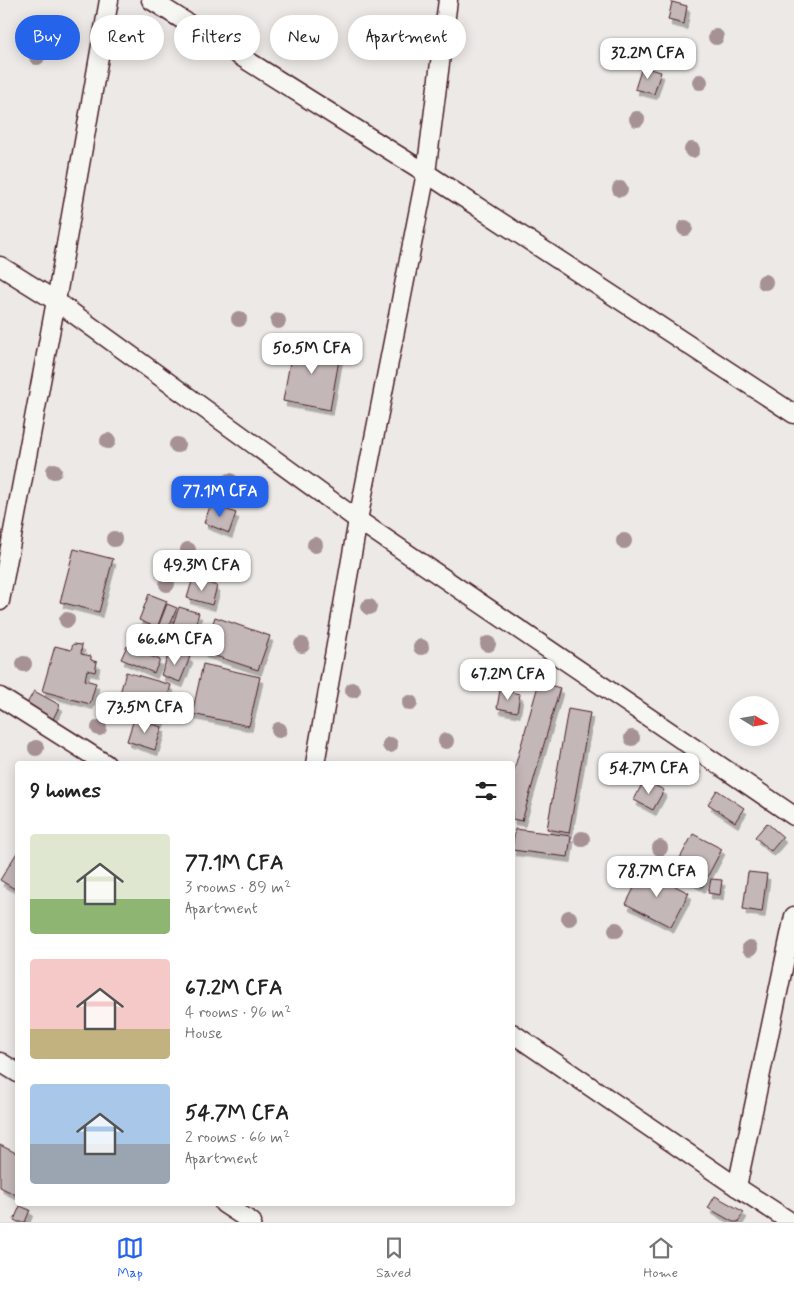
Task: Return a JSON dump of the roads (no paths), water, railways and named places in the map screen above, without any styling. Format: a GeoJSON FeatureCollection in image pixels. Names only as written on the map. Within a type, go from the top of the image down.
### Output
{"type":"FeatureCollection","features":[{"type":"Feature","properties":{"kind":"street"},"geometry":{"type":"LineString","coordinates":[[0,601],[56,301],[109,0]]}},
{"type":"Feature","properties":{"kind":"street"},"geometry":{"type":"LineString","coordinates":[[150,0],[426,173],[794,414]]}},
{"type":"Feature","properties":{"kind":"street"},"geometry":{"type":"LineString","coordinates":[[316,761],[358,520],[426,173],[448,0]]}},
{"type":"Feature","properties":{"kind":"street"},"geometry":{"type":"LineString","coordinates":[[0,266],[56,301],[358,520],[794,816]]}},
{"type":"Feature","properties":{"kind":"street"},"geometry":{"type":"LineString","coordinates":[[0,697],[101,761]]}},
{"type":"Feature","properties":{"kind":"street"},"geometry":{"type":"LineString","coordinates":[[737,1187],[794,916]]}},
{"type":"Feature","properties":{"kind":"street"},"geometry":{"type":"LineString","coordinates":[[515,1035],[791,1222]]}},
{"type":"Feature","properties":{"kind":"street"},"geometry":{"type":"LineString","coordinates":[[0,1062],[15,1071]]}},
{"type":"Feature","properties":{"kind":"street"},"geometry":{"type":"LineString","coordinates":[[227,1206],[252,1222]]}}]}
